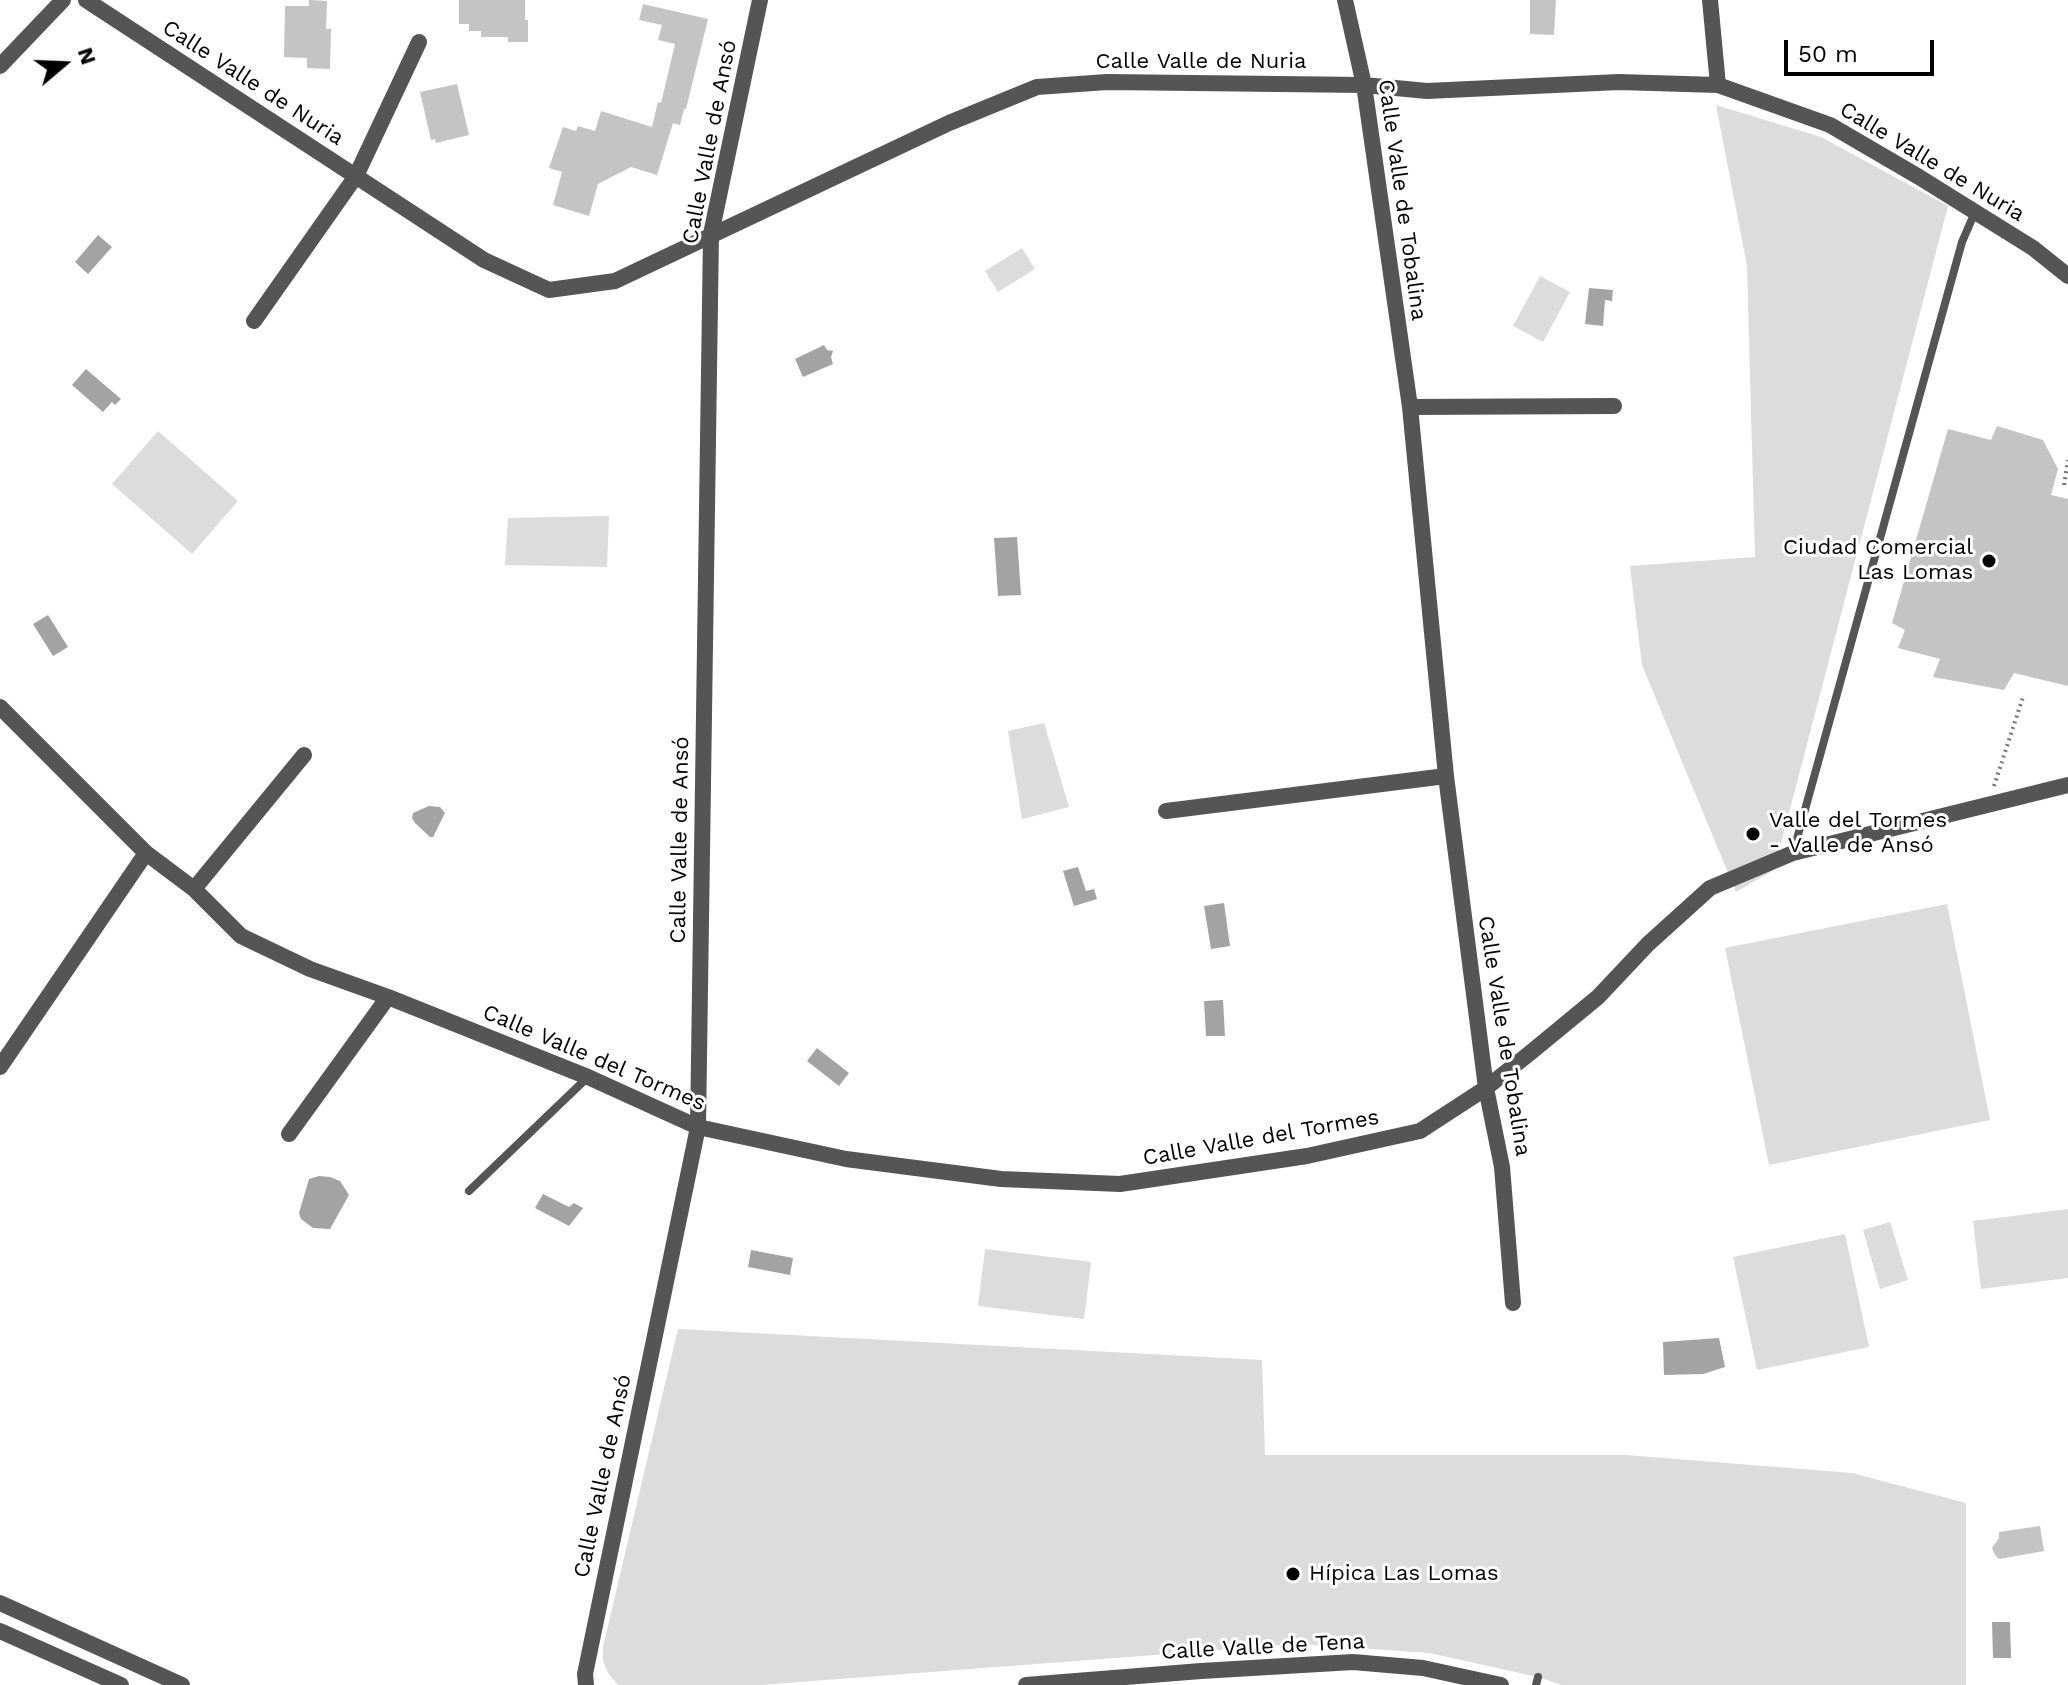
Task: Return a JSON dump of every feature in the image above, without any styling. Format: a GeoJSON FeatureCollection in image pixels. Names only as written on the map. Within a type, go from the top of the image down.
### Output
{"type":"FeatureCollection","features":[{"type":"Feature","properties":{"kind":"street"},"geometry":{"type":"LineString","coordinates":[[0,66],[63,0]]}},
{"type":"Feature","properties":{"kind":"street","name":"Calle Valle de Nuria"},"geometry":{"type":"LineString","coordinates":[[86,0],[484,260],[549,290],[615,281],[949,123],[1037,87],[1107,82],[1364,85],[1427,91],[1619,82],[1718,85],[1830,125],[2033,248],[2068,276]]}},
{"type":"Feature","properties":{"kind":"street","name":"Calle Valle de Ansó"},"geometry":{"type":"LineString","coordinates":[[583,1681],[698,1127],[711,234],[760,0]]}},
{"type":"Feature","properties":{"kind":"street","name":"Calle Valle de Tobalina"},"geometry":{"type":"LineString","coordinates":[[1345,0],[1364,85],[1410,407],[1446,776],[1486,1088],[1502,1167],[1513,1303]]}},
{"type":"Feature","properties":{"kind":"street"},"geometry":{"type":"LineString","coordinates":[[1710,0],[1718,85]]}},
{"type":"Feature","properties":{"kind":"street","name":"Calle Valle de Nuria"},"geometry":{"type":"LineString","coordinates":[[254,321],[356,176],[419,42]]}},
{"type":"Feature","properties":{"kind":"street"},"geometry":{"type":"LineString","coordinates":[[1410,407],[1614,406]]}},
{"type":"Feature","properties":{"kind":"street","name":"Calle Valle del Tormes"},"geometry":{"type":"LineString","coordinates":[[0,707],[146,853],[194,889],[241,936],[310,969],[588,1077],[698,1127],[846,1159],[1001,1179],[1120,1184],[1307,1156],[1420,1131],[1486,1088],[1598,997],[1648,944],[1710,888],[1793,853],[2068,785]]}},
{"type":"Feature","properties":{"kind":"street"},"geometry":{"type":"LineString","coordinates":[[194,889],[304,755]]}},
{"type":"Feature","properties":{"kind":"street"},"geometry":{"type":"LineString","coordinates":[[1166,811],[1446,776]]}},
{"type":"Feature","properties":{"kind":"street"},"geometry":{"type":"LineString","coordinates":[[0,1067],[146,853]]}},
{"type":"Feature","properties":{"kind":"street"},"geometry":{"type":"LineString","coordinates":[[289,1134],[388,997]]}},
{"type":"Feature","properties":{"kind":"street"},"geometry":{"type":"LineString","coordinates":[[0,1603],[182,1685]]}},
{"type":"Feature","properties":{"kind":"street"},"geometry":{"type":"LineString","coordinates":[[0,1631],[121,1685]]}},
{"type":"Feature","properties":{"kind":"street","name":"Calle Valle de Tena"},"geometry":{"type":"LineString","coordinates":[[1026,1685],[1353,1662],[1423,1668],[1501,1685]]}},
{"type":"Feature","properties":{"kind":"lane"},"geometry":{"type":"LineString","coordinates":[[1793,853],[1962,242],[1975,212]]}},
{"type":"Feature","properties":{"kind":"lane"},"geometry":{"type":"LineString","coordinates":[[469,1191],[588,1077]]}},
{"type":"Feature","properties":{"kind":"path"},"geometry":{"type":"LineString","coordinates":[[2064,485],[2068,460]]}},
{"type":"Feature","properties":{"kind":"path"},"geometry":{"type":"LineString","coordinates":[[1988,804],[2023,697]]}},
{"type":"Feature","properties":{"kind":"shaded area"},"geometry":{"type":"Polygon","coordinates":[[[1716,105],[1821,137],[1948,206],[1774,870],[1736,892],[1642,665],[1630,566],[1755,557],[1747,266],[1716,105]]]}},
{"type":"Feature","properties":{"kind":"shaded area"},"geometry":{"type":"Polygon","coordinates":[[[98,235],[112,247],[88,274],[75,262],[98,235]]]}},
{"type":"Feature","properties":{"kind":"shaded area"},"geometry":{"type":"Polygon","coordinates":[[[1022,248],[1035,269],[998,292],[985,271],[1022,248]]]}},
{"type":"Feature","properties":{"kind":"shaded area"},"geometry":{"type":"Polygon","coordinates":[[[1540,276],[1570,292],[1543,342],[1513,326],[1540,276]]]}},
{"type":"Feature","properties":{"kind":"shaded area"},"geometry":{"type":"Polygon","coordinates":[[[1589,288],[1613,290],[1612,301],[1605,300],[1603,326],[1585,324],[1589,288]]]}},
{"type":"Feature","properties":{"kind":"shaded area"},"geometry":{"type":"Polygon","coordinates":[[[824,345],[827,350],[833,351],[833,364],[803,377],[795,359],[824,345]]]}},
{"type":"Feature","properties":{"kind":"shaded area"},"geometry":{"type":"Polygon","coordinates":[[[86,369],[121,399],[115,405],[112,402],[103,412],[72,385],[86,369]]]}},
{"type":"Feature","properties":{"kind":"shaded area"},"geometry":{"type":"Polygon","coordinates":[[[158,431],[238,501],[192,554],[112,484],[158,431]]]}},
{"type":"Feature","properties":{"kind":"shaded area"},"geometry":{"type":"Polygon","coordinates":[[[609,516],[607,567],[505,565],[508,518],[609,516]]]}},
{"type":"Feature","properties":{"kind":"shaded area"},"geometry":{"type":"Polygon","coordinates":[[[1017,537],[1021,595],[998,596],[994,538],[1017,537]]]}},
{"type":"Feature","properties":{"kind":"shaded area"},"geometry":{"type":"Polygon","coordinates":[[[48,615],[68,647],[53,656],[33,624],[48,615]]]}},
{"type":"Feature","properties":{"kind":"shaded area"},"geometry":{"type":"Polygon","coordinates":[[[1044,723],[1069,807],[1022,819],[1008,731],[1044,723]]]}},
{"type":"Feature","properties":{"kind":"shaded area"},"geometry":{"type":"Polygon","coordinates":[[[429,806],[440,807],[445,813],[433,837],[412,818],[413,813],[429,806]]]}},
{"type":"Feature","properties":{"kind":"shaded area"},"geometry":{"type":"Polygon","coordinates":[[[1078,867],[1086,891],[1094,889],[1097,899],[1074,906],[1063,871],[1078,867]]]}},
{"type":"Feature","properties":{"kind":"shaded area"},"geometry":{"type":"Polygon","coordinates":[[[1224,903],[1230,946],[1211,949],[1204,906],[1224,903]]]}},
{"type":"Feature","properties":{"kind":"shaded area"},"geometry":{"type":"Polygon","coordinates":[[[1947,904],[1990,1120],[1769,1165],[1725,948],[1947,904]]]}},
{"type":"Feature","properties":{"kind":"shaded area"},"geometry":{"type":"Polygon","coordinates":[[[1223,1000],[1225,1036],[1206,1036],[1204,1001],[1223,1000]]]}},
{"type":"Feature","properties":{"kind":"shaded area"},"geometry":{"type":"Polygon","coordinates":[[[817,1048],[849,1073],[839,1086],[807,1061],[817,1048]]]}},
{"type":"Feature","properties":{"kind":"shaded area"},"geometry":{"type":"Polygon","coordinates":[[[319,1176],[340,1181],[349,1195],[330,1229],[313,1228],[301,1219],[299,1213],[309,1179],[319,1176]]]}},
{"type":"Feature","properties":{"kind":"shaded area"},"geometry":{"type":"Polygon","coordinates":[[[543,1194],[569,1207],[574,1203],[583,1208],[569,1226],[535,1208],[543,1194]]]}},
{"type":"Feature","properties":{"kind":"shaded area"},"geometry":{"type":"Polygon","coordinates":[[[2068,1209],[2068,1278],[1981,1289],[1973,1221],[2068,1209]]]}},
{"type":"Feature","properties":{"kind":"shaded area"},"geometry":{"type":"Polygon","coordinates":[[[1890,1222],[1908,1280],[1880,1289],[1863,1230],[1890,1222]]]}},
{"type":"Feature","properties":{"kind":"shaded area"},"geometry":{"type":"Polygon","coordinates":[[[1845,1234],[1869,1347],[1757,1370],[1733,1257],[1845,1234]]]}},
{"type":"Feature","properties":{"kind":"shaded area"},"geometry":{"type":"Polygon","coordinates":[[[985,1249],[1091,1262],[1084,1319],[978,1306],[985,1249]]]}},
{"type":"Feature","properties":{"kind":"shaded area"},"geometry":{"type":"Polygon","coordinates":[[[751,1250],[793,1258],[790,1275],[748,1267],[751,1250]]]}},
{"type":"Feature","properties":{"kind":"shaded area","name":"Hípica Las Lomas"},"geometry":{"type":"Polygon","coordinates":[[[678,1329],[1262,1360],[1265,1455],[1626,1455],[1852,1473],[1966,1503],[1966,1685],[1562,1685],[1429,1653],[1299,1644],[760,1685],[618,1685],[603,1661],[603,1647],[678,1329]]]}},
{"type":"Feature","properties":{"kind":"shaded area"},"geometry":{"type":"Polygon","coordinates":[[[1719,1338],[1725,1367],[1703,1374],[1664,1375],[1663,1342],[1719,1338]]]}},
{"type":"Feature","properties":{"kind":"shaded area"},"geometry":{"type":"Polygon","coordinates":[[[1992,1622],[2010,1622],[2011,1658],[1993,1658],[1992,1622]]]}},
{"type":"Feature","properties":{"kind":"building"},"geometry":{"type":"Polygon","coordinates":[[[309,0],[327,1],[326,29],[331,29],[330,69],[307,68],[307,58],[284,57],[285,6],[309,6],[309,0]]]}},
{"type":"Feature","properties":{"kind":"building"},"geometry":{"type":"Polygon","coordinates":[[[459,0],[525,0],[528,42],[508,42],[508,37],[481,37],[481,31],[469,31],[469,24],[459,24],[459,0]]]}},
{"type":"Feature","properties":{"kind":"building"},"geometry":{"type":"Polygon","coordinates":[[[1530,0],[1556,0],[1554,35],[1530,34],[1530,0]]]}},
{"type":"Feature","properties":{"kind":"building"},"geometry":{"type":"Polygon","coordinates":[[[643,4],[708,19],[680,125],[673,123],[657,175],[631,167],[598,184],[589,216],[553,205],[562,172],[549,168],[563,127],[576,131],[578,126],[595,131],[601,111],[652,127],[675,44],[658,40],[662,25],[639,20],[643,4]]]}},
{"type":"Feature","properties":{"kind":"building"},"geometry":{"type":"Polygon","coordinates":[[[457,84],[469,135],[436,143],[435,139],[431,140],[420,92],[457,84]]]}},
{"type":"Feature","properties":{"kind":"building","name":"Ciudad Comercial Las Lomas"},"geometry":{"type":"Polygon","coordinates":[[[1997,426],[2043,440],[2058,469],[2051,495],[2068,499],[2068,686],[2014,673],[2004,690],[1933,677],[1940,659],[1898,648],[1905,630],[1892,623],[1948,429],[1991,440],[1997,426]]]}},
{"type":"Feature","properties":{"kind":"building"},"geometry":{"type":"Polygon","coordinates":[[[2040,1526],[2044,1551],[1999,1559],[1995,1555],[1992,1548],[1999,1538],[1999,1532],[2040,1526]]]}},
{"type":"Feature","properties":{"kind":"place","name":"Ciudad Comercial Las Lomas"},"geometry":{"type":"Point","coordinates":[1989,561]}},
{"type":"Feature","properties":{"kind":"place","name":"Valle del Tormes - Valle de Ansó"},"geometry":{"type":"Point","coordinates":[1753,834]}},
{"type":"Feature","properties":{"kind":"place","name":"Hípica Las Lomas"},"geometry":{"type":"Point","coordinates":[1293,1574]}}]}
